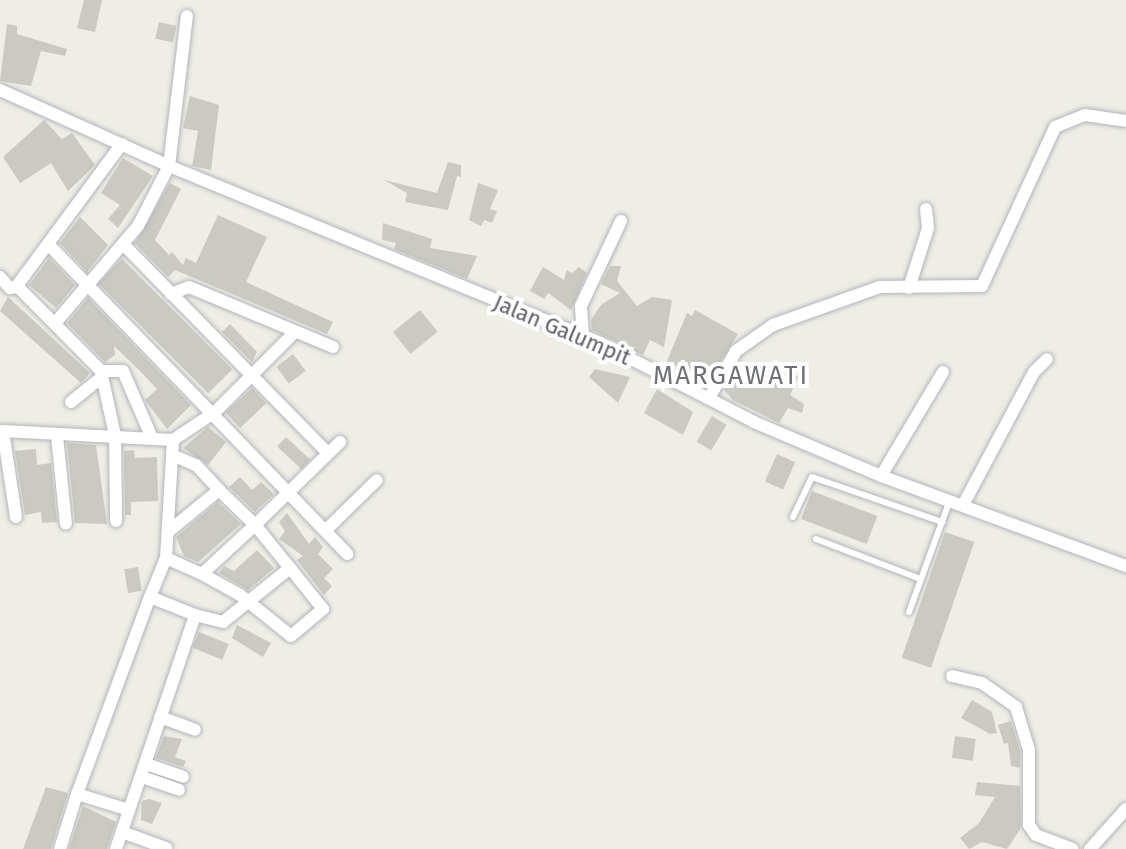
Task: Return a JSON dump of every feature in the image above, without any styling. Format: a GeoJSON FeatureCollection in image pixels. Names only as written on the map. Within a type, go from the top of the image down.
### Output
{"type":"FeatureCollection","features":[{"type":"Feature","properties":{"kind":"street"},"geometry":{"type":"LineString","coordinates":[[56,322],[124,245],[169,166],[187,16]]}},
{"type":"Feature","properties":{"kind":"street","name":"Jalan Galumpit"},"geometry":{"type":"LineString","coordinates":[[0,90],[169,166],[583,336],[709,398],[881,476],[1126,566]]}},
{"type":"Feature","properties":{"kind":"street"},"geometry":{"type":"LineString","coordinates":[[709,398],[736,351],[753,336],[880,287],[982,286],[1055,127],[1085,115],[1126,121]]}},
{"type":"Feature","properties":{"kind":"street"},"geometry":{"type":"LineString","coordinates":[[0,277],[10,288],[17,286],[122,144]]}},
{"type":"Feature","properties":{"kind":"street"},"geometry":{"type":"LineString","coordinates":[[909,288],[928,228],[926,209]]}},
{"type":"Feature","properties":{"kind":"street"},"geometry":{"type":"LineString","coordinates":[[583,336],[581,306],[621,221]]}},
{"type":"Feature","properties":{"kind":"street"},"geometry":{"type":"LineString","coordinates":[[48,244],[215,412],[347,554]]}},
{"type":"Feature","properties":{"kind":"street"},"geometry":{"type":"LineString","coordinates":[[124,245],[328,453]]}},
{"type":"Feature","properties":{"kind":"street"},"geometry":{"type":"LineString","coordinates":[[17,286],[56,322],[101,375],[115,435],[116,521]]}},
{"type":"Feature","properties":{"kind":"street"},"geometry":{"type":"LineString","coordinates":[[171,294],[189,287],[333,347]]}},
{"type":"Feature","properties":{"kind":"street"},"geometry":{"type":"LineString","coordinates":[[16,517],[2,431],[173,440],[215,412],[295,332]]}},
{"type":"Feature","properties":{"kind":"street"},"geometry":{"type":"LineString","coordinates":[[957,502],[1034,372],[1047,359]]}},
{"type":"Feature","properties":{"kind":"street"},"geometry":{"type":"LineString","coordinates":[[71,402],[101,375],[123,371],[152,438]]}},
{"type":"Feature","properties":{"kind":"street"},"geometry":{"type":"LineString","coordinates":[[881,476],[943,372]]}},
{"type":"Feature","properties":{"kind":"street"},"geometry":{"type":"LineString","coordinates":[[57,436],[66,524]]}},
{"type":"Feature","properties":{"kind":"street"},"geometry":{"type":"LineString","coordinates":[[60,849],[77,794],[166,558],[173,440]]}},
{"type":"Feature","properties":{"kind":"street"},"geometry":{"type":"LineString","coordinates":[[202,574],[340,442]]}},
{"type":"Feature","properties":{"kind":"street"},"geometry":{"type":"LineString","coordinates":[[166,558],[202,574],[249,604],[289,636],[311,622],[323,606],[255,525],[196,465],[172,455]]}},
{"type":"Feature","properties":{"kind":"street"},"geometry":{"type":"LineString","coordinates":[[326,530],[377,480]]}},
{"type":"Feature","properties":{"kind":"street"},"geometry":{"type":"LineString","coordinates":[[169,531],[219,490]]}},
{"type":"Feature","properties":{"kind":"street"},"geometry":{"type":"LineString","coordinates":[[150,597],[195,615],[223,622],[290,568]]}},
{"type":"Feature","properties":{"kind":"street"},"geometry":{"type":"LineString","coordinates":[[116,849],[195,615]]}},
{"type":"Feature","properties":{"kind":"street"},"geometry":{"type":"LineString","coordinates":[[952,676],[982,683],[1016,707],[1029,750],[1029,825],[1036,835],[1072,849]]}},
{"type":"Feature","properties":{"kind":"street"},"geometry":{"type":"LineString","coordinates":[[160,717],[195,730]]}},
{"type":"Feature","properties":{"kind":"street"},"geometry":{"type":"LineString","coordinates":[[144,771],[181,784]]}},
{"type":"Feature","properties":{"kind":"street"},"geometry":{"type":"LineString","coordinates":[[77,794],[129,810]]}},
{"type":"Feature","properties":{"kind":"street"},"geometry":{"type":"LineString","coordinates":[[1090,849],[1126,809]]}},
{"type":"Feature","properties":{"kind":"street"},"geometry":{"type":"LineString","coordinates":[[122,832],[166,848]]}},
{"type":"Feature","properties":{"kind":"lane"},"geometry":{"type":"LineString","coordinates":[[793,517],[812,477],[942,522]]}},
{"type":"Feature","properties":{"kind":"lane"},"geometry":{"type":"LineString","coordinates":[[909,612],[942,522],[957,502]]}},
{"type":"Feature","properties":{"kind":"lane"},"geometry":{"type":"LineString","coordinates":[[816,539],[921,579]]}},
{"type":"Feature","properties":{"kind":"building"},"geometry":{"type":"Polygon","coordinates":[[[84,0],[102,0],[95,32],[77,28],[84,0]]]}},
{"type":"Feature","properties":{"kind":"building"},"geometry":{"type":"Polygon","coordinates":[[[159,22],[177,26],[173,43],[155,39],[159,22]]]}},
{"type":"Feature","properties":{"kind":"building"},"geometry":{"type":"Polygon","coordinates":[[[7,24],[17,26],[17,34],[67,49],[65,56],[41,51],[31,86],[0,81],[7,24]]]}},
{"type":"Feature","properties":{"kind":"building"},"geometry":{"type":"Polygon","coordinates":[[[190,96],[219,105],[211,170],[192,166],[198,131],[183,128],[190,96]]]}},
{"type":"Feature","properties":{"kind":"building"},"geometry":{"type":"Polygon","coordinates":[[[44,120],[62,139],[72,133],[95,165],[68,191],[51,163],[20,183],[3,157],[44,120]]]}},
{"type":"Feature","properties":{"kind":"building"},"geometry":{"type":"Polygon","coordinates":[[[123,158],[153,176],[118,228],[108,219],[120,205],[101,193],[123,158]]]}},
{"type":"Feature","properties":{"kind":"building"},"geometry":{"type":"Polygon","coordinates":[[[448,162],[461,165],[461,177],[457,176],[448,210],[405,202],[407,193],[384,180],[437,193],[448,162]]]}},
{"type":"Feature","properties":{"kind":"building"},"geometry":{"type":"Polygon","coordinates":[[[170,183],[181,189],[155,240],[169,255],[172,252],[183,265],[186,258],[196,263],[218,215],[267,237],[246,282],[333,322],[327,334],[175,270],[168,277],[135,243],[170,183]]]}},
{"type":"Feature","properties":{"kind":"building"},"geometry":{"type":"Polygon","coordinates":[[[478,183],[498,190],[490,209],[497,211],[492,223],[484,220],[481,226],[469,220],[478,183]]]}},
{"type":"Feature","properties":{"kind":"building"},"geometry":{"type":"Polygon","coordinates":[[[80,217],[108,245],[87,272],[60,243],[80,217]]]}},
{"type":"Feature","properties":{"kind":"building"},"geometry":{"type":"Polygon","coordinates":[[[383,223],[432,239],[430,248],[477,256],[467,279],[394,249],[396,243],[382,240],[383,223]]]}},
{"type":"Feature","properties":{"kind":"building"},"geometry":{"type":"Polygon","coordinates":[[[49,258],[75,285],[56,308],[29,285],[49,258]]]}},
{"type":"Feature","properties":{"kind":"building"},"geometry":{"type":"Polygon","coordinates":[[[122,259],[232,369],[208,393],[98,283],[122,259]]]}},
{"type":"Feature","properties":{"kind":"building"},"geometry":{"type":"Polygon","coordinates":[[[610,266],[621,266],[617,281],[637,306],[652,297],[672,300],[664,347],[650,340],[643,355],[592,330],[591,320],[601,305],[620,293],[601,284],[610,266]]]}},
{"type":"Feature","properties":{"kind":"building"},"geometry":{"type":"Polygon","coordinates":[[[543,267],[564,280],[567,270],[572,273],[579,267],[587,273],[571,310],[548,293],[544,299],[530,291],[543,267]]]}},
{"type":"Feature","properties":{"kind":"building"},"geometry":{"type":"Polygon","coordinates":[[[8,297],[90,373],[81,383],[0,311],[8,297]]]}},
{"type":"Feature","properties":{"kind":"building"},"geometry":{"type":"Polygon","coordinates":[[[88,298],[191,405],[167,429],[145,400],[157,389],[114,346],[115,355],[105,362],[67,323],[88,298]]]}},
{"type":"Feature","properties":{"kind":"building"},"geometry":{"type":"Polygon","coordinates":[[[420,310],[438,332],[410,354],[393,332],[420,310]]]}},
{"type":"Feature","properties":{"kind":"building"},"geometry":{"type":"Polygon","coordinates":[[[695,310],[738,334],[707,383],[667,361],[687,313],[692,316],[695,310]]]}},
{"type":"Feature","properties":{"kind":"building"},"geometry":{"type":"Polygon","coordinates":[[[230,324],[257,352],[252,362],[222,332],[230,324]]]}},
{"type":"Feature","properties":{"kind":"building"},"geometry":{"type":"Polygon","coordinates":[[[293,354],[306,371],[289,383],[276,367],[293,354]]]}},
{"type":"Feature","properties":{"kind":"building"},"geometry":{"type":"Polygon","coordinates":[[[595,369],[630,377],[618,403],[589,377],[595,369]]]}},
{"type":"Feature","properties":{"kind":"building"},"geometry":{"type":"Polygon","coordinates":[[[756,369],[782,386],[789,372],[798,377],[790,395],[804,404],[802,413],[788,408],[779,423],[733,400],[724,390],[734,373],[748,387],[756,369]]]}},
{"type":"Feature","properties":{"kind":"building"},"geometry":{"type":"Polygon","coordinates":[[[252,388],[266,403],[240,428],[226,413],[252,388]]]}},
{"type":"Feature","properties":{"kind":"building"},"geometry":{"type":"Polygon","coordinates":[[[657,389],[693,412],[683,435],[644,413],[657,389]]]}},
{"type":"Feature","properties":{"kind":"building"},"geometry":{"type":"Polygon","coordinates":[[[712,416],[727,425],[711,450],[697,442],[712,416]]]}},
{"type":"Feature","properties":{"kind":"building"},"geometry":{"type":"Polygon","coordinates":[[[208,427],[226,442],[208,465],[183,448],[208,427]]]}},
{"type":"Feature","properties":{"kind":"building"},"geometry":{"type":"Polygon","coordinates":[[[286,437],[310,460],[301,469],[277,447],[286,437]]]}},
{"type":"Feature","properties":{"kind":"building"},"geometry":{"type":"Polygon","coordinates":[[[67,443],[96,445],[107,524],[75,523],[67,443]]]}},
{"type":"Feature","properties":{"kind":"building"},"geometry":{"type":"Polygon","coordinates":[[[36,449],[37,465],[51,463],[57,522],[42,523],[41,512],[25,515],[15,451],[36,449]]]}},
{"type":"Feature","properties":{"kind":"building"},"geometry":{"type":"Polygon","coordinates":[[[134,450],[135,458],[157,457],[158,501],[131,502],[131,515],[125,515],[124,451],[134,450]]]}},
{"type":"Feature","properties":{"kind":"building"},"geometry":{"type":"Polygon","coordinates":[[[777,454],[795,462],[783,490],[765,481],[777,454]]]}},
{"type":"Feature","properties":{"kind":"building"},"geometry":{"type":"Polygon","coordinates":[[[240,477],[252,490],[261,482],[274,494],[255,512],[229,487],[240,477]]]}},
{"type":"Feature","properties":{"kind":"building"},"geometry":{"type":"Polygon","coordinates":[[[812,491],[877,516],[867,544],[801,519],[812,491]]]}},
{"type":"Feature","properties":{"kind":"building"},"geometry":{"type":"Polygon","coordinates":[[[218,502],[241,524],[198,562],[184,556],[176,537],[218,502]]]}},
{"type":"Feature","properties":{"kind":"building"},"geometry":{"type":"Polygon","coordinates":[[[287,513],[309,544],[315,537],[323,547],[318,554],[333,569],[324,578],[332,586],[324,595],[297,560],[303,556],[279,539],[285,531],[279,522],[287,513]]]}},
{"type":"Feature","properties":{"kind":"building"},"geometry":{"type":"Polygon","coordinates":[[[945,532],[974,542],[931,668],[902,658],[945,532]]]}},
{"type":"Feature","properties":{"kind":"building"},"geometry":{"type":"Polygon","coordinates":[[[257,550],[274,568],[248,590],[219,573],[224,566],[234,571],[257,550]]]}},
{"type":"Feature","properties":{"kind":"building"},"geometry":{"type":"Polygon","coordinates":[[[138,567],[142,591],[128,593],[124,569],[138,567]]]}},
{"type":"Feature","properties":{"kind":"building"},"geometry":{"type":"Polygon","coordinates":[[[237,625],[271,643],[263,657],[232,638],[237,625]]]}},
{"type":"Feature","properties":{"kind":"building"},"geometry":{"type":"Polygon","coordinates":[[[199,632],[229,644],[222,660],[193,648],[199,632]]]}},
{"type":"Feature","properties":{"kind":"building"},"geometry":{"type":"Polygon","coordinates":[[[972,700],[992,712],[997,733],[990,734],[961,718],[972,700]]]}},
{"type":"Feature","properties":{"kind":"building"},"geometry":{"type":"Polygon","coordinates":[[[1011,721],[1020,751],[1020,768],[1011,766],[1008,743],[1004,744],[998,725],[1011,721]]]}},
{"type":"Feature","properties":{"kind":"building"},"geometry":{"type":"Polygon","coordinates":[[[164,736],[182,739],[175,757],[186,761],[183,767],[156,758],[164,736]]]}},
{"type":"Feature","properties":{"kind":"building"},"geometry":{"type":"Polygon","coordinates":[[[955,736],[976,739],[973,761],[952,758],[955,736]]]}},
{"type":"Feature","properties":{"kind":"building"},"geometry":{"type":"Polygon","coordinates":[[[977,782],[1020,786],[1021,828],[1007,849],[982,842],[969,849],[960,838],[979,823],[995,797],[975,795],[977,782]]]}},
{"type":"Feature","properties":{"kind":"building"},"geometry":{"type":"Polygon","coordinates":[[[46,787],[68,793],[51,849],[23,849],[46,787]]]}},
{"type":"Feature","properties":{"kind":"building"},"geometry":{"type":"Polygon","coordinates":[[[149,799],[162,803],[152,824],[141,820],[142,801],[149,799]]]}},
{"type":"Feature","properties":{"kind":"building"},"geometry":{"type":"Polygon","coordinates":[[[83,806],[116,822],[107,849],[69,849],[83,806]]]}},
{"type":"Feature","properties":{"kind":"district","name":"MARGAWATI"},"geometry":{"type":"Point","coordinates":[731,376]}}]}
